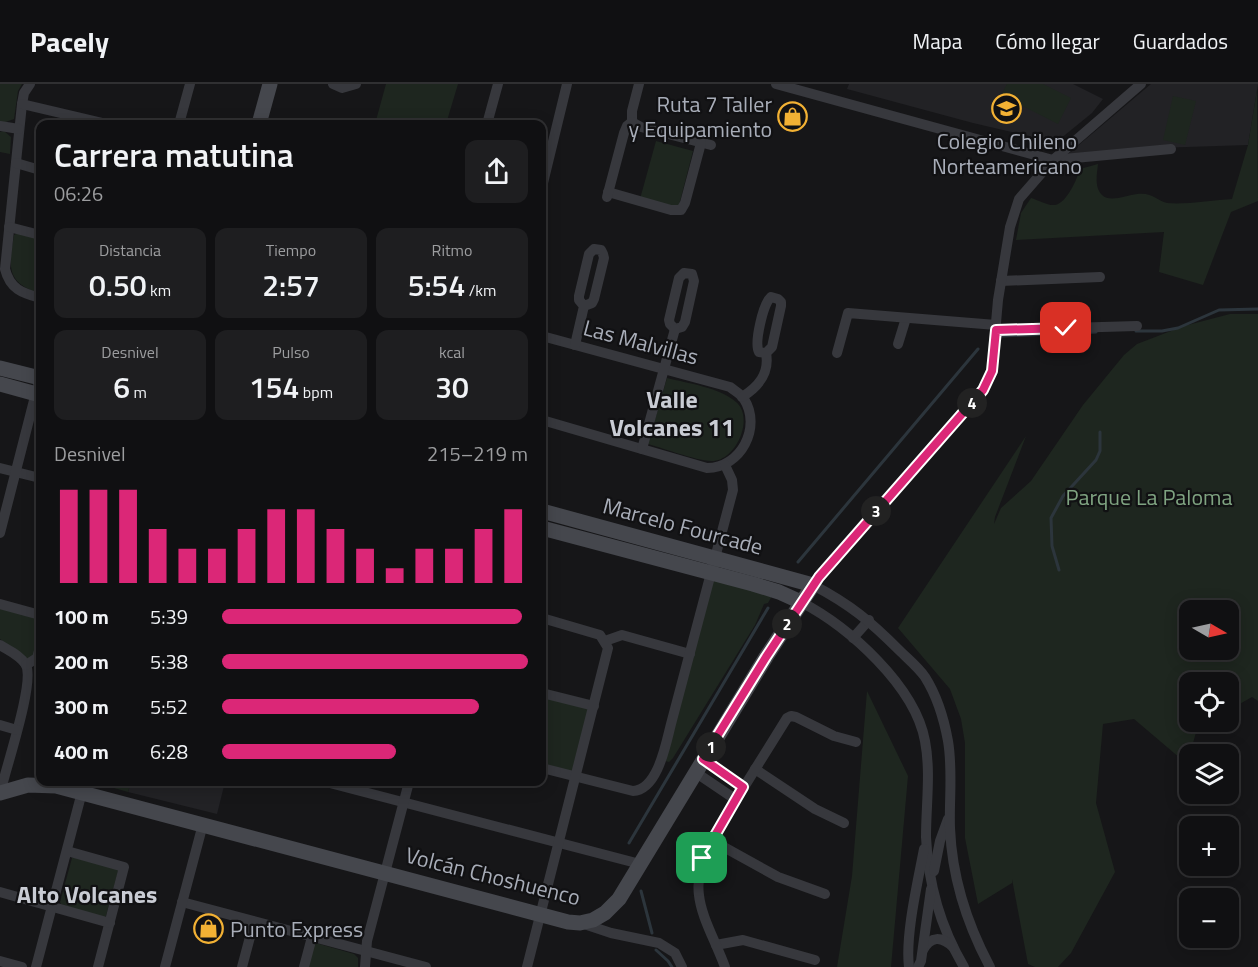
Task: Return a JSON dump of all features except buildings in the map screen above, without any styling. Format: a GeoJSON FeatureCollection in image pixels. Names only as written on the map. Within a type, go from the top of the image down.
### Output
{"type":"FeatureCollection","features":[{"type":"Feature","properties":{"kind":"street"},"geometry":{"type":"LineString","coordinates":[[30,84],[24,93],[22,104],[5,269],[9,281],[17,290],[36,297]]}},
{"type":"Feature","properties":{"kind":"street"},"geometry":{"type":"LineString","coordinates":[[180,120],[190,84]]}},
{"type":"Feature","properties":{"kind":"street"},"geometry":{"type":"LineString","coordinates":[[260,120],[270,84]]}},
{"type":"Feature","properties":{"kind":"street"},"geometry":{"type":"LineString","coordinates":[[333,84],[342,88],[356,84]]}},
{"type":"Feature","properties":{"kind":"street"},"geometry":{"type":"LineString","coordinates":[[488,120],[498,84]]}},
{"type":"Feature","properties":{"kind":"street"},"geometry":{"type":"LineString","coordinates":[[546,171],[567,84]]}},
{"type":"Feature","properties":{"kind":"street"},"geometry":{"type":"LineString","coordinates":[[632,122],[632,111],[639,84]]}},
{"type":"Feature","properties":{"kind":"street"},"geometry":{"type":"LineString","coordinates":[[776,84],[1053,160],[1172,149]]}},
{"type":"Feature","properties":{"kind":"street","name":"Volcán Choshuenco"},"geometry":{"type":"LineString","coordinates":[[84,787],[203,824],[540,915],[580,923],[593,920],[609,910],[619,899],[699,765],[813,585],[826,567],[983,390],[992,371],[998,300],[1010,226],[1016,205],[1026,189],[1053,160],[1142,84]]}},
{"type":"Feature","properties":{"kind":"street"},"geometry":{"type":"LineString","coordinates":[[22,104],[90,120]]}},
{"type":"Feature","properties":{"kind":"street"},"geometry":{"type":"LineString","coordinates":[[632,122],[641,127],[706,144],[681,210],[675,211],[608,195],[624,133],[632,122]]}},
{"type":"Feature","properties":{"kind":"street"},"geometry":{"type":"LineString","coordinates":[[0,126],[19,129]]}},
{"type":"Feature","properties":{"kind":"street"},"geometry":{"type":"LineString","coordinates":[[15,163],[36,169]]}},
{"type":"Feature","properties":{"kind":"street"},"geometry":{"type":"LineString","coordinates":[[9,227],[36,234]]}},
{"type":"Feature","properties":{"kind":"street"},"geometry":{"type":"LineString","coordinates":[[597,249],[604,258],[594,299],[592,303],[584,306],[579,296],[589,254],[597,249]]}},
{"type":"Feature","properties":{"kind":"street"},"geometry":{"type":"LineString","coordinates":[[684,273],[688,273],[694,277],[694,281],[685,322],[682,327],[675,329],[669,324],[679,278],[684,273]]}},
{"type":"Feature","properties":{"kind":"street"},"geometry":{"type":"LineString","coordinates":[[1001,281],[1100,278]]}},
{"type":"Feature","properties":{"kind":"street"},"geometry":{"type":"LineString","coordinates":[[546,421],[707,468],[725,465],[740,454],[748,434],[749,409],[742,397],[757,387],[767,363],[766,354],[772,347],[781,306],[781,302],[775,297],[771,297],[766,302],[756,344],[759,352],[766,354]]}},
{"type":"Feature","properties":{"kind":"street"},"geometry":{"type":"LineString","coordinates":[[575,345],[584,306]]}},
{"type":"Feature","properties":{"kind":"street"},"geometry":{"type":"LineString","coordinates":[[837,353],[848,313],[996,327],[1137,326]]}},
{"type":"Feature","properties":{"kind":"street"},"geometry":{"type":"LineString","coordinates":[[898,344],[906,318]]}},
{"type":"Feature","properties":{"kind":"street"},"geometry":{"type":"LineString","coordinates":[[642,449],[675,329]]}},
{"type":"Feature","properties":{"kind":"street","name":"Las Malvillas"},"geometry":{"type":"LineString","coordinates":[[546,337],[730,387],[742,397]]}},
{"type":"Feature","properties":{"kind":"street"},"geometry":{"type":"LineString","coordinates":[[0,368],[36,377]]}},
{"type":"Feature","properties":{"kind":"street"},"geometry":{"type":"LineString","coordinates":[[0,384],[36,393]]}},
{"type":"Feature","properties":{"kind":"street"},"geometry":{"type":"LineString","coordinates":[[0,533],[36,401]]}},
{"type":"Feature","properties":{"kind":"street"},"geometry":{"type":"LineString","coordinates":[[546,769],[633,791],[646,786],[661,760],[716,558],[733,486],[725,465]]}},
{"type":"Feature","properties":{"kind":"street"},"geometry":{"type":"LineString","coordinates":[[0,468],[36,477]]}},
{"type":"Feature","properties":{"kind":"street","name":"Marcelo Fourcade"},"geometry":{"type":"LineString","coordinates":[[546,512],[813,585]]}},
{"type":"Feature","properties":{"kind":"street","name":"Marcelo Fourcade"},"geometry":{"type":"LineString","coordinates":[[546,529],[779,592],[801,602]]}},
{"type":"Feature","properties":{"kind":"street"},"geometry":{"type":"LineString","coordinates":[[813,585],[839,598],[869,620],[916,667],[934,695],[944,720],[950,749],[950,814],[953,857],[959,891],[970,924],[990,967]]}},
{"type":"Feature","properties":{"kind":"street"},"geometry":{"type":"LineString","coordinates":[[801,602],[830,618],[853,638],[903,691],[918,716],[927,752],[926,836],[932,881],[941,916],[953,947],[964,967]]}},
{"type":"Feature","properties":{"kind":"street"},"geometry":{"type":"LineString","coordinates":[[0,603],[36,614]]}},
{"type":"Feature","properties":{"kind":"street"},"geometry":{"type":"LineString","coordinates":[[527,967],[608,648],[600,635],[546,619]]}},
{"type":"Feature","properties":{"kind":"street"},"geometry":{"type":"LineString","coordinates":[[853,638],[869,620]]}},
{"type":"Feature","properties":{"kind":"street"},"geometry":{"type":"LineString","coordinates":[[605,641],[622,635],[690,654]]}},
{"type":"Feature","properties":{"kind":"street"},"geometry":{"type":"LineString","coordinates":[[0,645],[19,657],[26,665],[28,673],[28,684],[0,793]]}},
{"type":"Feature","properties":{"kind":"street"},"geometry":{"type":"LineString","coordinates":[[26,665],[36,659]]}},
{"type":"Feature","properties":{"kind":"street"},"geometry":{"type":"LineString","coordinates":[[546,694],[594,706]]}},
{"type":"Feature","properties":{"kind":"street"},"geometry":{"type":"LineString","coordinates":[[725,967],[703,916],[698,888],[702,858],[711,840],[786,718],[791,716],[834,736],[856,742]]}},
{"type":"Feature","properties":{"kind":"street"},"geometry":{"type":"LineString","coordinates":[[0,725],[17,730]]}},
{"type":"Feature","properties":{"kind":"street"},"geometry":{"type":"LineString","coordinates":[[699,765],[743,787]]}},
{"type":"Feature","properties":{"kind":"street"},"geometry":{"type":"LineString","coordinates":[[699,765],[735,799]]}},
{"type":"Feature","properties":{"kind":"street"},"geometry":{"type":"LineString","coordinates":[[755,769],[815,809],[844,823]]}},
{"type":"Feature","properties":{"kind":"street","name":"Volcán Choshuenco"},"geometry":{"type":"LineString","coordinates":[[0,793],[17,787],[36,785]]}},
{"type":"Feature","properties":{"kind":"street"},"geometry":{"type":"LineString","coordinates":[[342,786],[640,864]]}},
{"type":"Feature","properties":{"kind":"street"},"geometry":{"type":"LineString","coordinates":[[365,967],[366,951],[408,786]]}},
{"type":"Feature","properties":{"kind":"street"},"geometry":{"type":"LineString","coordinates":[[36,967],[84,787]]}},
{"type":"Feature","properties":{"kind":"street"},"geometry":{"type":"LineString","coordinates":[[918,967],[938,849],[950,814]]}},
{"type":"Feature","properties":{"kind":"street"},"geometry":{"type":"LineString","coordinates":[[165,967],[203,824]]}},
{"type":"Feature","properties":{"kind":"street"},"geometry":{"type":"LineString","coordinates":[[909,967],[915,896],[926,836]]}},
{"type":"Feature","properties":{"kind":"street"},"geometry":{"type":"LineString","coordinates":[[711,840],[778,877],[825,894]]}},
{"type":"Feature","properties":{"kind":"street"},"geometry":{"type":"LineString","coordinates":[[67,851],[124,867],[98,967]]}},
{"type":"Feature","properties":{"kind":"street"},"geometry":{"type":"LineString","coordinates":[[0,892],[110,923]]}},
{"type":"Feature","properties":{"kind":"street"},"geometry":{"type":"LineString","coordinates":[[182,902],[426,967]]}},
{"type":"Feature","properties":{"kind":"street"},"geometry":{"type":"LineString","coordinates":[[242,967],[254,921]]}},
{"type":"Feature","properties":{"kind":"street"},"geometry":{"type":"LineString","coordinates":[[580,923],[611,933],[659,943],[675,953],[682,967]]}},
{"type":"Feature","properties":{"kind":"street"},"geometry":{"type":"LineString","coordinates":[[304,967],[312,937]]}},
{"type":"Feature","properties":{"kind":"street"},"geometry":{"type":"LineString","coordinates":[[922,950],[935,938],[946,941],[953,947]]}},
{"type":"Feature","properties":{"kind":"street"},"geometry":{"type":"LineString","coordinates":[[716,945],[743,940],[815,960]]}},
{"type":"Feature","properties":{"kind":"street"},"geometry":{"type":"LineString","coordinates":[[0,961],[22,967]]}},
{"type":"Feature","properties":{"kind":"shaded area","name":"Colegio Chileno Norteamericano"},"geometry":{"type":"Polygon","coordinates":[[[849,84],[1073,84],[1103,99],[1092,113],[1060,139],[1046,140],[847,89],[849,84]]]}},
{"type":"Feature","properties":{"kind":"shaded area"},"geometry":{"type":"Polygon","coordinates":[[[1151,84],[1258,84],[1248,145],[1156,148],[1067,155],[1151,84]]]}},
{"type":"Feature","properties":{"kind":"shaded area"},"geometry":{"type":"Polygon","coordinates":[[[130,786],[224,786],[217,814],[128,792],[130,786]]]}},
{"type":"Feature","properties":{"kind":"green space"},"geometry":{"type":"Polygon","coordinates":[[[0,84],[22,84],[18,91],[14,119],[0,124],[0,84]]]}},
{"type":"Feature","properties":{"kind":"green space"},"geometry":{"type":"Polygon","coordinates":[[[386,84],[458,84],[447,120],[376,120],[386,84]]]}},
{"type":"Feature","properties":{"kind":"green space"},"geometry":{"type":"Polygon","coordinates":[[[1007,84],[1043,84],[1071,98],[1058,124],[1001,95],[1007,84]]]}},
{"type":"Feature","properties":{"kind":"green space"},"geometry":{"type":"Polygon","coordinates":[[[1257,90],[1258,201],[1231,212],[1203,285],[1159,272],[1164,232],[1016,240],[1021,213],[1031,198],[1049,205],[1059,203],[1071,190],[1080,169],[1098,164],[1098,188],[1105,197],[1119,198],[1142,194],[1151,195],[1167,203],[1232,199],[1248,145],[1257,90]]]}},
{"type":"Feature","properties":{"kind":"green space"},"geometry":{"type":"Polygon","coordinates":[[[1173,96],[1196,101],[1185,145],[1163,140],[1173,96]]]}},
{"type":"Feature","properties":{"kind":"green space"},"geometry":{"type":"Polygon","coordinates":[[[4,131],[11,137],[10,154],[0,152],[0,132],[4,131]]]}},
{"type":"Feature","properties":{"kind":"green space"},"geometry":{"type":"Polygon","coordinates":[[[656,141],[693,151],[678,209],[640,199],[656,141]]]}},
{"type":"Feature","properties":{"kind":"green space"},"geometry":{"type":"Polygon","coordinates":[[[18,233],[36,237],[36,292],[20,284],[12,272],[14,235],[18,233]]]}},
{"type":"Feature","properties":{"kind":"green space","name":"Parque La Paloma"},"geometry":{"type":"Polygon","coordinates":[[[1230,314],[1258,314],[1258,701],[1252,697],[1239,704],[1239,672],[1179,672],[1179,732],[1196,732],[1193,744],[1179,744],[1179,757],[1134,719],[1103,724],[1096,803],[1115,872],[1071,953],[1058,967],[1035,967],[1028,964],[1012,879],[1012,883],[978,904],[965,838],[965,743],[961,719],[950,689],[898,628],[1026,436],[994,524],[1001,508],[1031,481],[1083,405],[1124,355],[1137,344],[1184,326],[1230,314]]]}},
{"type":"Feature","properties":{"kind":"green space"},"geometry":{"type":"Polygon","coordinates":[[[667,378],[722,393],[736,402],[744,418],[743,428],[735,447],[728,454],[711,461],[648,444],[667,378]]]}},
{"type":"Feature","properties":{"kind":"green space"},"geometry":{"type":"Polygon","coordinates":[[[719,579],[773,594],[768,603],[764,604],[755,625],[673,758],[669,762],[665,761],[712,582],[719,579]]]}},
{"type":"Feature","properties":{"kind":"green space"},"geometry":{"type":"Polygon","coordinates":[[[0,607],[36,616],[35,657],[29,660],[0,639],[0,607]]]}},
{"type":"Feature","properties":{"kind":"green space"},"geometry":{"type":"Polygon","coordinates":[[[867,691],[908,776],[891,967],[837,967],[852,876],[867,691]]]}},
{"type":"Feature","properties":{"kind":"green space"},"geometry":{"type":"Polygon","coordinates":[[[546,697],[589,709],[572,773],[546,766],[546,697]]]}},
{"type":"Feature","properties":{"kind":"green space"},"geometry":{"type":"Polygon","coordinates":[[[107,786],[130,786],[128,792],[107,786]]]}},
{"type":"Feature","properties":{"kind":"green space"},"geometry":{"type":"Polygon","coordinates":[[[75,856],[119,868],[106,916],[103,918],[60,902],[72,858],[75,856]]]}},
{"type":"Feature","properties":{"kind":"green space"},"geometry":{"type":"Polygon","coordinates":[[[316,943],[354,954],[358,958],[358,967],[307,967],[316,943]]]}},
{"type":"Feature","properties":{"kind":"waterway"},"geometry":{"type":"LineString","coordinates":[[1136,331],[1162,331],[1178,328],[1219,310],[1258,309]]}},
{"type":"Feature","properties":{"kind":"waterway"},"geometry":{"type":"LineString","coordinates":[[1002,336],[1096,332]]}},
{"type":"Feature","properties":{"kind":"waterway"},"geometry":{"type":"LineString","coordinates":[[798,562],[978,349]]}},
{"type":"Feature","properties":{"kind":"waterway"},"geometry":{"type":"LineString","coordinates":[[1059,570],[1052,546],[1051,518],[1063,496],[1096,460],[1100,451],[1100,432]]}},
{"type":"Feature","properties":{"kind":"waterway"},"geometry":{"type":"LineString","coordinates":[[629,843],[768,608]]}},
{"type":"Feature","properties":{"kind":"waterway"},"geometry":{"type":"LineString","coordinates":[[641,891],[652,933]]}},
{"type":"Feature","properties":{"kind":"waterway"},"geometry":{"type":"LineString","coordinates":[[656,950],[672,967]]}},
{"type":"Feature","properties":{"kind":"place","name":"Colegio Chileno Norteamericano"},"geometry":{"type":"Point","coordinates":[1007,109]}},
{"type":"Feature","properties":{"kind":"place","name":"Ruta 7 Taller y Equipamiento"},"geometry":{"type":"Point","coordinates":[793,117]}},
{"type":"Feature","properties":{"kind":"place","name":"Punto Express"},"geometry":{"type":"Point","coordinates":[209,929]}},
{"type":"Feature","properties":{"kind":"district","name":"Valle Volcanes 11"},"geometry":{"type":"Point","coordinates":[672,414]}},
{"type":"Feature","properties":{"kind":"district","name":"Alto Volcanes"},"geometry":{"type":"Point","coordinates":[87,895]}},
{"type":"Feature","properties":{"kind":"route"},"geometry":{"type":"LineString","coordinates":[[702,858],[743,787],[725,772],[703,759],[801,602],[826,567],[983,390],[992,371],[996,330],[1066,328]]}}]}
